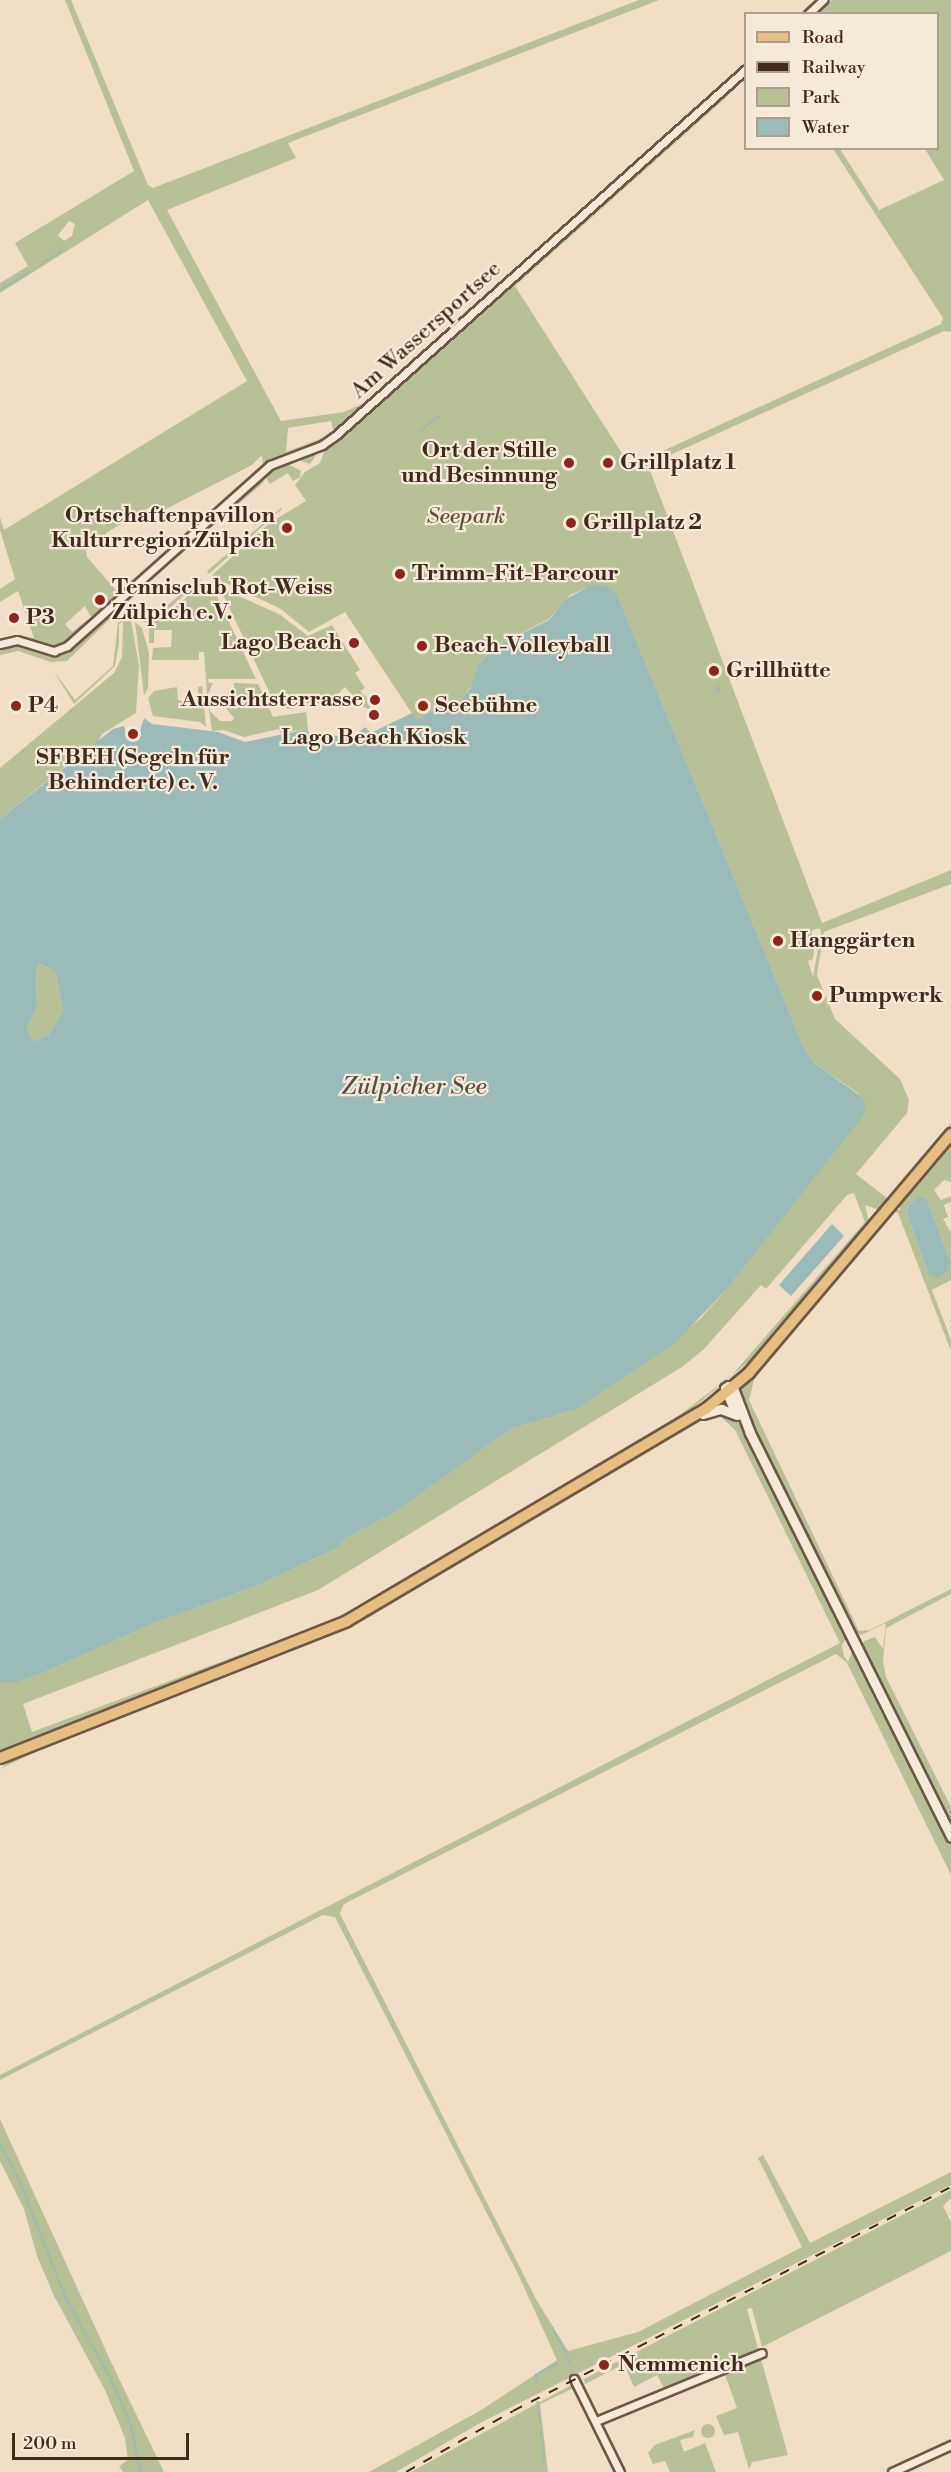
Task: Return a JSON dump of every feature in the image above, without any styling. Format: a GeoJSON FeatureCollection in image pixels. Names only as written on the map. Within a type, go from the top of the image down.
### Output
{"type":"FeatureCollection","features":[{"type":"Feature","properties":{"kind":"main road"},"geometry":{"type":"LineString","coordinates":[[0,1758],[347,1621],[679,1426],[728,1389],[809,1300],[863,1237],[888,1203],[951,1134]]}},
{"type":"Feature","properties":{"kind":"main road"},"geometry":{"type":"LineString","coordinates":[[642,1446],[728,1389]]}},
{"type":"Feature","properties":{"kind":"main road"},"geometry":{"type":"LineString","coordinates":[[0,1762],[20,1750]]}},
{"type":"Feature","properties":{"kind":"street"},"geometry":{"type":"LineString","coordinates":[[810,12],[823,0]]}},
{"type":"Feature","properties":{"kind":"street","name":"Am Wassersportsee"},"geometry":{"type":"LineString","coordinates":[[0,644],[20,640],[62,650],[270,465],[322,445],[335,436],[744,71]]}},
{"type":"Feature","properties":{"kind":"street"},"geometry":{"type":"LineString","coordinates":[[728,1389],[737,1416],[750,1433]]}},
{"type":"Feature","properties":{"kind":"street"},"geometry":{"type":"LineString","coordinates":[[728,1389],[951,1837]]}},
{"type":"Feature","properties":{"kind":"street"},"geometry":{"type":"LineString","coordinates":[[679,1426],[716,1409],[737,1416]]}},
{"type":"Feature","properties":{"kind":"street"},"geometry":{"type":"LineString","coordinates":[[596,2421],[762,2353]]}},
{"type":"Feature","properties":{"kind":"street"},"geometry":{"type":"LineString","coordinates":[[574,2379],[620,2472]]}},
{"type":"Feature","properties":{"kind":"street"},"geometry":{"type":"LineString","coordinates":[[892,2472],[951,2445]]}},
{"type":"Feature","properties":{"kind":"green space"},"geometry":{"type":"Polygon","coordinates":[[[65,0],[71,0],[148,185],[153,188],[639,0],[659,0],[288,143],[296,158],[167,210],[281,421],[344,412],[366,402],[744,67],[329,438],[263,465],[262,455],[252,465],[162,511],[155,504],[106,533],[101,542],[94,541],[99,545],[86,550],[87,557],[120,595],[92,619],[85,606],[65,624],[72,632],[86,621],[89,624],[65,646],[52,648],[18,638],[0,642],[15,635],[34,638],[18,591],[0,602],[0,589],[15,579],[0,530],[0,517],[4,530],[247,381],[148,200],[0,293],[0,283],[28,266],[15,243],[134,171],[65,0]],[[69,221],[58,235],[64,241],[72,236],[75,224],[69,221]],[[331,421],[288,428],[286,452],[328,436],[334,432],[331,421]]]}},
{"type":"Feature","properties":{"kind":"green space","name":"Seepark"},"geometry":{"type":"Polygon","coordinates":[[[832,0],[951,0],[951,332],[944,331],[648,465],[822,923],[951,870],[951,884],[824,932],[817,975],[835,1019],[900,1079],[909,1100],[907,1113],[856,1174],[887,1198],[951,1123],[951,1129],[879,1210],[865,1205],[869,1223],[754,1357],[681,1418],[383,1598],[295,1641],[0,1755],[0,1682],[19,1682],[38,1675],[157,1622],[257,1586],[337,1548],[344,1539],[394,1513],[511,1429],[577,1409],[647,1362],[700,1319],[726,1290],[865,1111],[859,1094],[813,1062],[805,1050],[617,594],[586,588],[570,595],[549,619],[494,647],[479,664],[472,685],[455,708],[438,707],[417,721],[345,612],[309,632],[281,609],[211,576],[271,522],[306,501],[295,485],[305,472],[320,463],[326,447],[744,74],[744,80],[720,103],[515,286],[629,462],[645,459],[941,324],[943,318],[834,150],[841,150],[879,210],[944,180],[926,150],[939,150],[939,12],[818,12],[832,0]],[[819,928],[811,931],[815,942],[813,959],[808,961],[813,977],[821,931],[819,928]],[[854,1193],[847,1195],[766,1289],[761,1285],[703,1350],[682,1367],[318,1590],[23,1704],[32,1732],[344,1616],[681,1414],[732,1375],[865,1222],[854,1193]]]}},
{"type":"Feature","properties":{"kind":"green space"},"geometry":{"type":"Polygon","coordinates":[[[319,449],[310,464],[292,458],[319,449]]]}},
{"type":"Feature","properties":{"kind":"green space"},"geometry":{"type":"Polygon","coordinates":[[[285,462],[301,471],[300,477],[293,481],[288,473],[270,484],[264,474],[285,462]]]}},
{"type":"Feature","properties":{"kind":"green space"},"geometry":{"type":"Polygon","coordinates":[[[260,478],[264,482],[191,545],[189,541],[260,478]]]}},
{"type":"Feature","properties":{"kind":"green space"},"geometry":{"type":"Polygon","coordinates":[[[282,509],[209,574],[207,571],[282,509]]]}},
{"type":"Feature","properties":{"kind":"green space"},"geometry":{"type":"Polygon","coordinates":[[[183,547],[185,550],[126,602],[127,597],[183,547]]]}},
{"type":"Feature","properties":{"kind":"green space"},"geometry":{"type":"Polygon","coordinates":[[[198,579],[202,579],[161,616],[138,614],[160,612],[198,579]]]}},
{"type":"Feature","properties":{"kind":"green space"},"geometry":{"type":"Polygon","coordinates":[[[204,582],[213,588],[256,679],[208,679],[209,683],[213,683],[208,694],[210,711],[220,721],[232,721],[234,718],[219,700],[234,688],[234,683],[258,684],[273,717],[306,712],[308,729],[281,733],[278,729],[244,737],[223,730],[212,731],[207,695],[204,652],[199,652],[199,660],[152,660],[153,648],[171,647],[172,630],[154,630],[154,643],[149,643],[149,625],[134,616],[162,619],[204,582]]]}},
{"type":"Feature","properties":{"kind":"green space"},"geometry":{"type":"Polygon","coordinates":[[[220,588],[279,614],[308,636],[332,625],[360,670],[355,673],[365,688],[360,691],[374,705],[368,709],[362,706],[345,687],[330,702],[290,709],[276,706],[220,588]]]}},
{"type":"Feature","properties":{"kind":"green space"},"geometry":{"type":"Polygon","coordinates":[[[112,609],[120,609],[67,661],[51,662],[18,651],[0,655],[0,647],[16,643],[63,652],[112,609]]]}},
{"type":"Feature","properties":{"kind":"green space"},"geometry":{"type":"Polygon","coordinates":[[[126,617],[131,621],[139,665],[136,713],[102,734],[96,746],[85,750],[0,819],[0,768],[114,673],[122,657],[123,622],[119,624],[119,644],[115,666],[74,704],[53,670],[75,700],[113,666],[118,623],[126,617]]]}},
{"type":"Feature","properties":{"kind":"green space"},"geometry":{"type":"Polygon","coordinates":[[[135,622],[142,628],[149,653],[148,688],[144,695],[135,622]]]}},
{"type":"Feature","properties":{"kind":"green space"},"geometry":{"type":"Polygon","coordinates":[[[202,686],[206,727],[200,722],[153,716],[148,698],[154,691],[177,687],[178,700],[191,703],[198,700],[198,687],[202,686]]]}},
{"type":"Feature","properties":{"kind":"green space"},"geometry":{"type":"Polygon","coordinates":[[[40,964],[55,971],[63,1011],[48,1035],[37,1041],[31,1038],[27,1028],[37,1007],[36,971],[40,964]]]}},
{"type":"Feature","properties":{"kind":"green space"},"geometry":{"type":"Polygon","coordinates":[[[951,1138],[951,1182],[944,1180],[934,1190],[941,1200],[951,1196],[951,1202],[944,1205],[948,1217],[943,1219],[951,1232],[951,1280],[932,1290],[951,1340],[951,1351],[898,1213],[893,1211],[756,1372],[749,1400],[859,1631],[870,1630],[951,1589],[951,1594],[886,1628],[883,1661],[886,1677],[951,1807],[951,1829],[862,1647],[864,1641],[875,1637],[883,1649],[886,1623],[861,1635],[852,1631],[768,1461],[738,1391],[892,1209],[900,1210],[899,1202],[951,1138]],[[917,1196],[906,1211],[929,1275],[950,1261],[927,1199],[917,1196]]]}},
{"type":"Feature","properties":{"kind":"green space"},"geometry":{"type":"Polygon","coordinates":[[[714,1411],[735,1416],[751,1442],[847,1636],[842,1646],[844,1656],[848,1662],[852,1652],[856,1653],[951,1843],[951,1875],[847,1663],[836,1654],[350,1901],[343,1905],[340,1914],[537,2301],[568,2351],[638,2332],[802,2247],[758,2158],[763,2155],[810,2243],[951,2172],[951,2185],[480,2423],[396,2472],[369,2472],[483,2409],[557,2360],[518,2274],[335,1917],[323,1915],[0,2080],[0,2075],[840,1643],[735,1430],[720,1416],[701,1421],[349,1629],[60,1740],[0,1769],[20,1754],[75,1730],[338,1629],[424,1582],[675,1430],[714,1411]]]}},
{"type":"Feature","properties":{"kind":"green space"},"geometry":{"type":"Polygon","coordinates":[[[0,2119],[164,2472],[123,2472],[119,2466],[128,2460],[125,2438],[105,2390],[54,2296],[37,2256],[24,2209],[0,2161],[0,2119]]]}},
{"type":"Feature","properties":{"kind":"green space"},"geometry":{"type":"Polygon","coordinates":[[[951,2190],[951,2198],[943,2206],[951,2222],[951,2251],[762,2347],[752,2308],[747,2309],[788,2455],[752,2462],[749,2469],[738,2432],[724,2435],[716,2416],[737,2408],[724,2372],[665,2390],[657,2375],[634,2387],[624,2364],[585,2384],[584,2379],[951,2190]]]}},
{"type":"Feature","properties":{"kind":"green space"},"geometry":{"type":"Polygon","coordinates":[[[575,2383],[576,2387],[540,2404],[548,2472],[411,2472],[575,2383]]]}},
{"type":"Feature","properties":{"kind":"green space"},"geometry":{"type":"Polygon","coordinates":[[[708,2424],[713,2426],[715,2431],[713,2436],[708,2438],[703,2436],[701,2431],[703,2426],[708,2424]]]}},
{"type":"Feature","properties":{"kind":"green space"},"geometry":{"type":"Polygon","coordinates":[[[695,2430],[693,2437],[680,2440],[684,2452],[705,2443],[716,2472],[670,2472],[665,2461],[653,2464],[648,2453],[655,2445],[695,2430]]]}},
{"type":"Feature","properties":{"kind":"green space"},"geometry":{"type":"Polygon","coordinates":[[[951,2439],[951,2441],[880,2472],[951,2439]]]}},
{"type":"Feature","properties":{"kind":"water","name":"Zülpicher See"},"geometry":{"type":"Polygon","coordinates":[[[586,584],[606,586],[617,594],[805,1050],[813,1062],[863,1098],[866,1107],[863,1116],[726,1290],[674,1344],[577,1409],[511,1429],[394,1513],[344,1539],[337,1548],[257,1586],[157,1622],[38,1675],[19,1682],[0,1682],[0,819],[113,729],[124,726],[127,736],[138,737],[144,718],[152,724],[218,732],[245,742],[308,729],[309,734],[353,737],[365,727],[371,733],[412,713],[417,720],[438,707],[452,710],[470,689],[479,664],[494,647],[549,620],[566,599],[586,588],[586,584]],[[40,964],[36,971],[37,1007],[27,1028],[31,1038],[37,1041],[48,1035],[63,1011],[55,971],[40,964]]]}},
{"type":"Feature","properties":{"kind":"water"},"geometry":{"type":"Polygon","coordinates":[[[917,1196],[927,1199],[950,1261],[947,1272],[939,1278],[929,1275],[906,1211],[917,1196]]]}},
{"type":"Feature","properties":{"kind":"water"},"geometry":{"type":"Polygon","coordinates":[[[832,1224],[844,1236],[791,1296],[779,1285],[832,1224]]]}},
{"type":"Feature","properties":{"kind":"waterway"},"geometry":{"type":"LineString","coordinates":[[44,262],[62,251]]}},
{"type":"Feature","properties":{"kind":"waterway"},"geometry":{"type":"LineString","coordinates":[[0,290],[30,271]]}},
{"type":"Feature","properties":{"kind":"waterway"},"geometry":{"type":"LineString","coordinates":[[420,431],[440,416]]}},
{"type":"Feature","properties":{"kind":"waterway"},"geometry":{"type":"LineString","coordinates":[[719,686],[720,691]]}},
{"type":"Feature","properties":{"kind":"waterway"},"geometry":{"type":"LineString","coordinates":[[716,688],[717,692]]}},
{"type":"Feature","properties":{"kind":"waterway"},"geometry":{"type":"LineString","coordinates":[[0,2143],[20,2181],[67,2300],[111,2378],[131,2424],[141,2472]]}},
{"type":"Feature","properties":{"kind":"waterway"},"geometry":{"type":"LineString","coordinates":[[553,2328],[570,2362]]}},
{"type":"Feature","properties":{"kind":"waterway"},"geometry":{"type":"LineString","coordinates":[[536,2382],[536,2375],[557,2364]]}},
{"type":"Feature","properties":{"kind":"waterway"},"geometry":{"type":"LineString","coordinates":[[538,2402],[541,2425]]}},
{"type":"Feature","properties":{"kind":"waterway"},"geometry":{"type":"LineString","coordinates":[[541,2430],[542,2438]]}},
{"type":"Feature","properties":{"kind":"waterway"},"geometry":{"type":"LineString","coordinates":[[543,2443],[545,2461]]}},
{"type":"Feature","properties":{"kind":"railway"},"geometry":{"type":"LineString","coordinates":[[406,2472],[513,2411],[951,2187]]}},
{"type":"Feature","properties":{"kind":"place","name":"Ort der Stille und Besinnung"},"geometry":{"type":"Point","coordinates":[569,463]}},
{"type":"Feature","properties":{"kind":"place","name":"Grillplatz 1"},"geometry":{"type":"Point","coordinates":[608,463]}},
{"type":"Feature","properties":{"kind":"place","name":"Grillplatz 2"},"geometry":{"type":"Point","coordinates":[571,523]}},
{"type":"Feature","properties":{"kind":"place","name":"Ortschaftenpavillon Kulturregion Zülpich"},"geometry":{"type":"Point","coordinates":[287,528]}},
{"type":"Feature","properties":{"kind":"place","name":"Trimm-Fit-Parcour"},"geometry":{"type":"Point","coordinates":[400,574]}},
{"type":"Feature","properties":{"kind":"place","name":"Tennisclub Rot-Weiss Zülpich e.V."},"geometry":{"type":"Point","coordinates":[100,600]}},
{"type":"Feature","properties":{"kind":"place","name":"P3"},"geometry":{"type":"Point","coordinates":[14,618]}},
{"type":"Feature","properties":{"kind":"place","name":"Lago Beach"},"geometry":{"type":"Point","coordinates":[354,643]}},
{"type":"Feature","properties":{"kind":"place","name":"Beach-Volleyball"},"geometry":{"type":"Point","coordinates":[422,646]}},
{"type":"Feature","properties":{"kind":"place","name":"Grillhütte"},"geometry":{"type":"Point","coordinates":[714,671]}},
{"type":"Feature","properties":{"kind":"place","name":"Aussichtsterrasse"},"geometry":{"type":"Point","coordinates":[375,700]}},
{"type":"Feature","properties":{"kind":"place","name":"P4"},"geometry":{"type":"Point","coordinates":[16,706]}},
{"type":"Feature","properties":{"kind":"place","name":"Seebühne"},"geometry":{"type":"Point","coordinates":[423,706]}},
{"type":"Feature","properties":{"kind":"place","name":"Lago Beach Kiosk"},"geometry":{"type":"Point","coordinates":[374,715]}},
{"type":"Feature","properties":{"kind":"place","name":"SFBEH (Segeln für Behinderte) e. V."},"geometry":{"type":"Point","coordinates":[133,734]}},
{"type":"Feature","properties":{"kind":"place","name":"Hanggärten"},"geometry":{"type":"Point","coordinates":[778,941]}},
{"type":"Feature","properties":{"kind":"place","name":"Pumpwerk"},"geometry":{"type":"Point","coordinates":[817,996]}},
{"type":"Feature","properties":{"kind":"place","name":"Nemmenich"},"geometry":{"type":"Point","coordinates":[604,2365]}}]}
